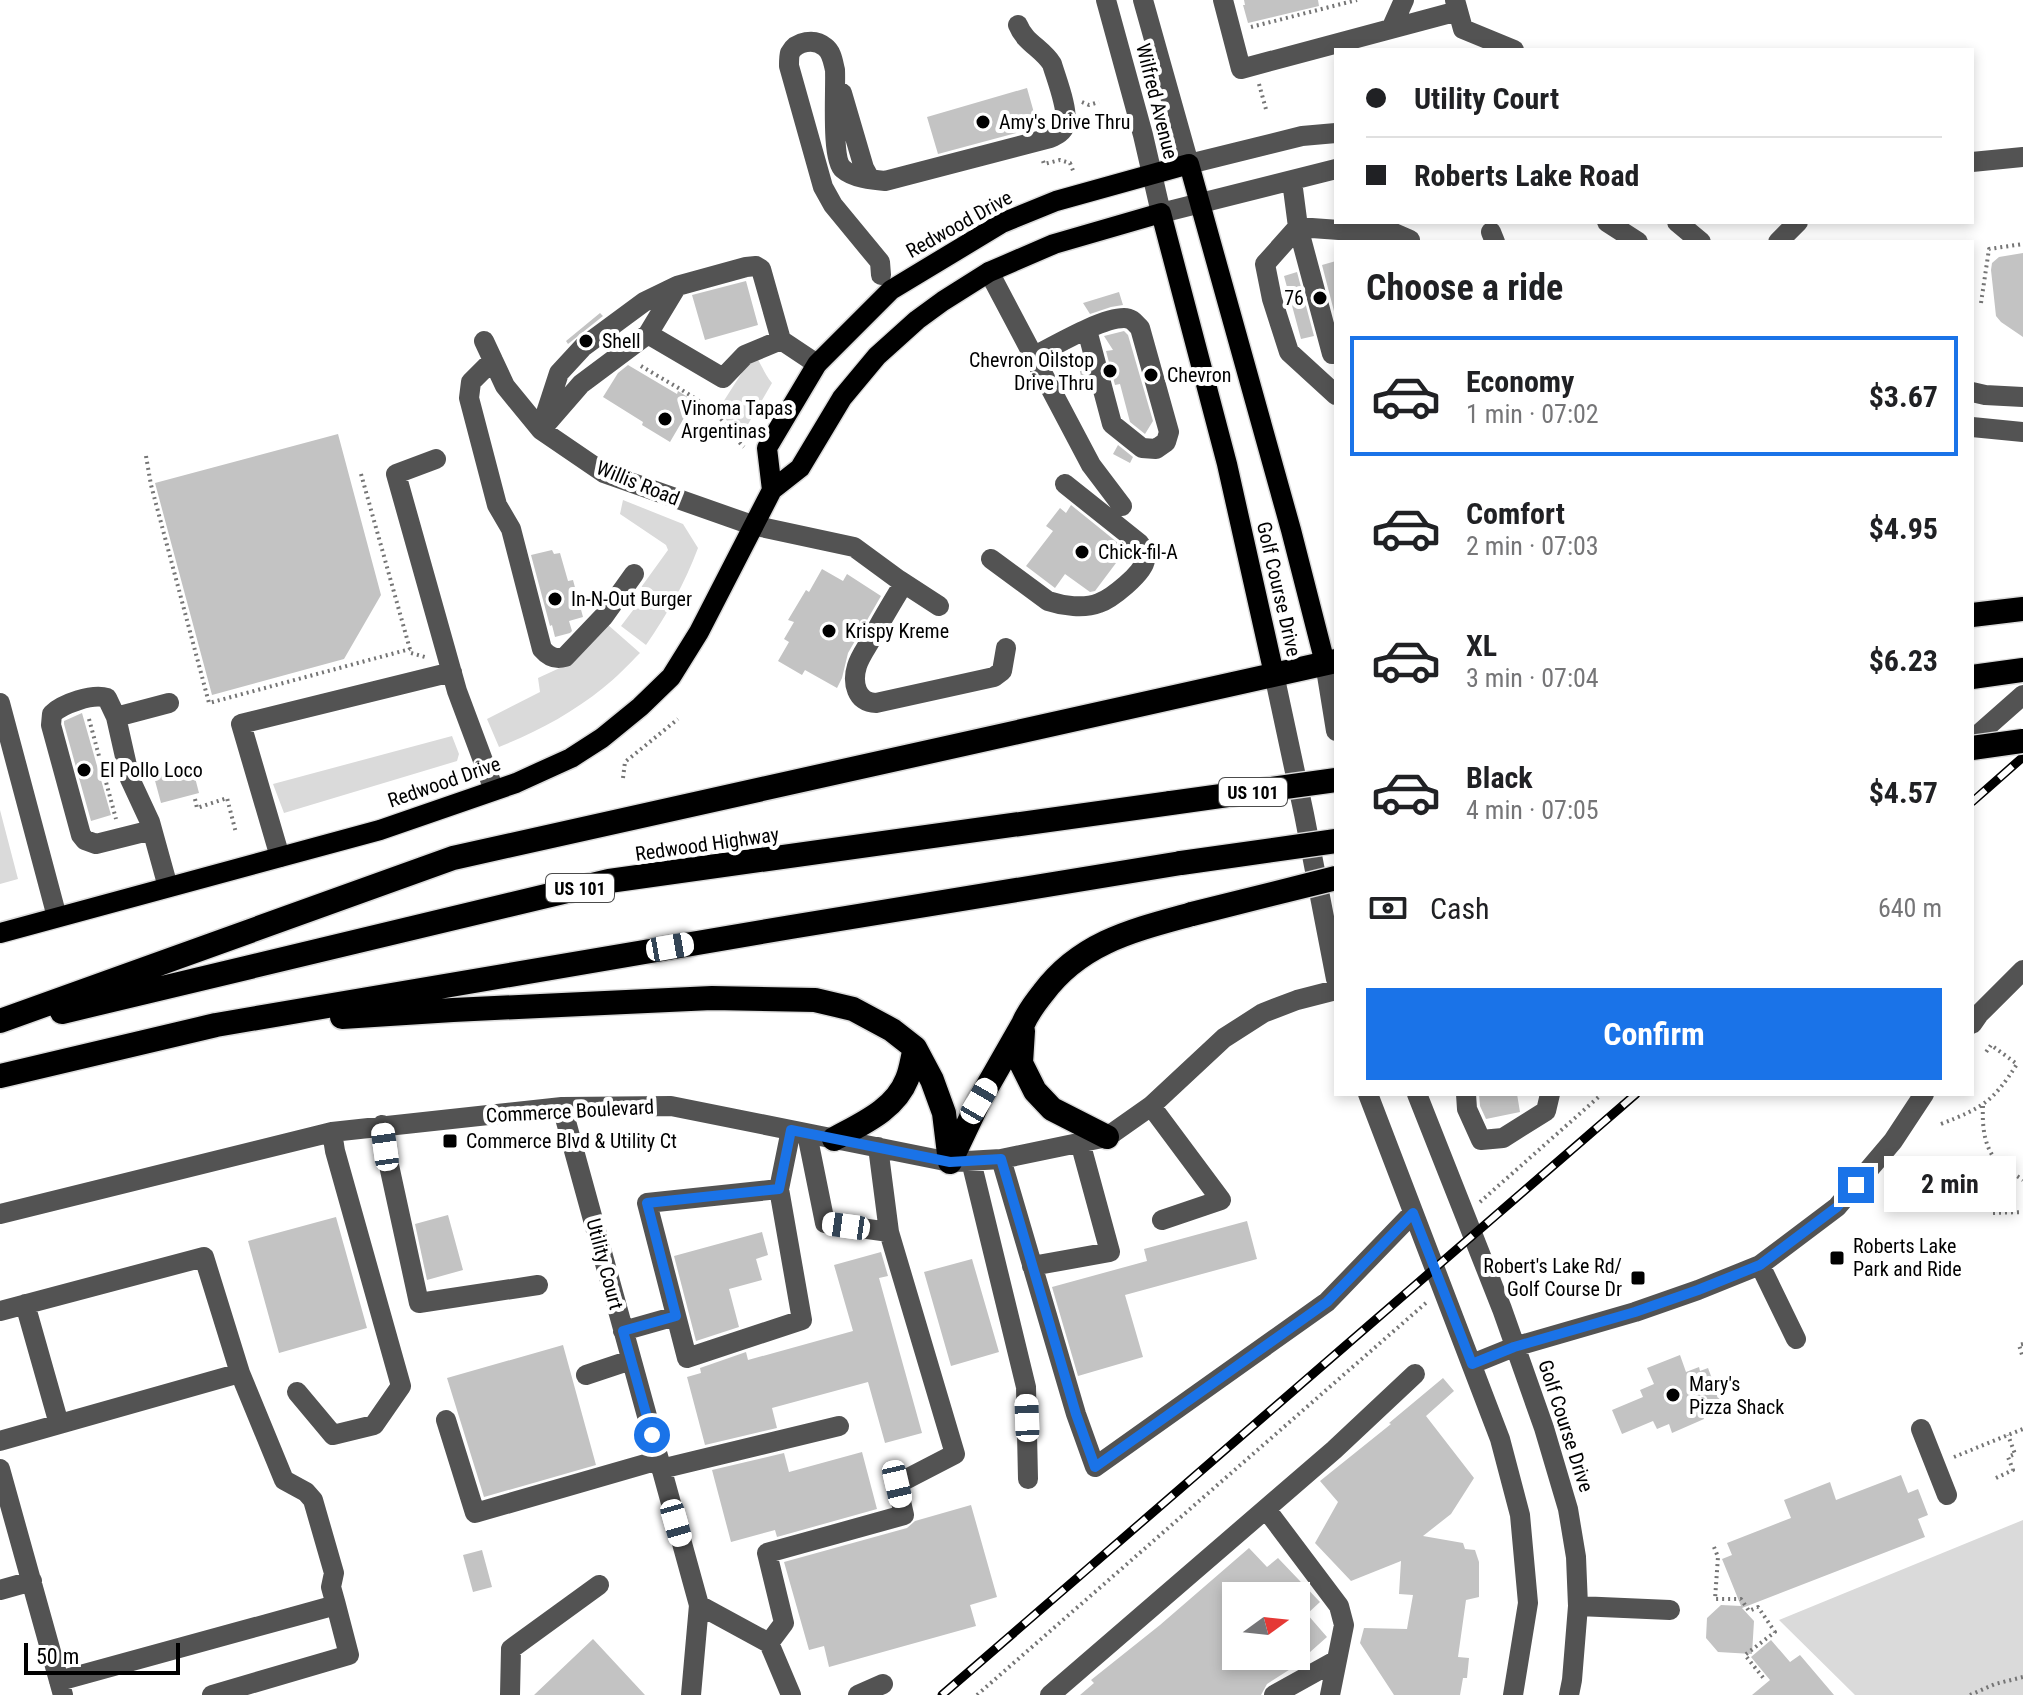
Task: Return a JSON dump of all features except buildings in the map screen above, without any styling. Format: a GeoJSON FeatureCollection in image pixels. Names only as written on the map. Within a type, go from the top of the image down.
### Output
{"type":"FeatureCollection","features":[{"type":"Feature","properties":{"kind":"highway"},"geometry":{"type":"LineString","coordinates":[[1980,614],[2023,609]]}},
{"type":"Feature","properties":{"kind":"highway"},"geometry":{"type":"LineString","coordinates":[[0,1021],[453,858],[1330,662]]}},
{"type":"Feature","properties":{"kind":"highway"},"geometry":{"type":"LineString","coordinates":[[1974,677],[2023,670]]}},
{"type":"Feature","properties":{"kind":"highway"},"geometry":{"type":"LineString","coordinates":[[1974,748],[2023,741]]}},
{"type":"Feature","properties":{"kind":"highway","name":"Redwood Highway"},"geometry":{"type":"LineString","coordinates":[[0,1027],[609,881],[1334,780]]}},
{"type":"Feature","properties":{"kind":"highway"},"geometry":{"type":"LineString","coordinates":[[0,1076],[216,1025],[760,932],[1181,863],[1334,841]]}},
{"type":"Feature","properties":{"kind":"highway"},"geometry":{"type":"LineString","coordinates":[[961,1161],[979,1101],[1027,1013],[1052,980],[1086,951],[1130,931],[1334,878]]}},
{"type":"Feature","properties":{"kind":"highway"},"geometry":{"type":"LineString","coordinates":[[216,1025],[712,998],[815,1000],[853,1009],[892,1030],[915,1048],[932,1080],[961,1161]]}},
{"type":"Feature","properties":{"kind":"highway"},"geometry":{"type":"LineString","coordinates":[[1023,1024],[1021,1063],[1035,1091],[1052,1109],[1107,1137]]}},
{"type":"Feature","properties":{"kind":"highway"},"geometry":{"type":"LineString","coordinates":[[834,1139],[873,1118],[892,1102],[906,1082],[915,1048]]}},
{"type":"Feature","properties":{"kind":"main road","name":"Redwood Drive"},"geometry":{"type":"LineString","coordinates":[[772,490],[767,448],[817,364],[891,290],[1002,223],[1056,201],[1189,164]]}},
{"type":"Feature","properties":{"kind":"main road","name":"Wilfred Avenue"},"geometry":{"type":"LineString","coordinates":[[1189,164],[1200,203]]}},
{"type":"Feature","properties":{"kind":"main road","name":"Golf Course Drive"},"geometry":{"type":"LineString","coordinates":[[1200,203],[1330,662]]}},
{"type":"Feature","properties":{"kind":"main road","name":"Redwood Drive"},"geometry":{"type":"LineString","coordinates":[[0,933],[380,830],[516,783],[571,758],[602,738],[671,677],[699,632],[772,490],[800,468],[842,398],[877,356],[934,307],[989,272],[1054,244],[1161,213]]}},
{"type":"Feature","properties":{"kind":"main road","name":"Golf Course Drive"},"geometry":{"type":"LineString","coordinates":[[1161,213],[1227,464],[1274,674]]}},
{"type":"Feature","properties":{"kind":"street","name":"Wilfred Avenue"},"geometry":{"type":"LineString","coordinates":[[1106,0],[1161,213]]}},
{"type":"Feature","properties":{"kind":"street","name":"Wilfred Avenue"},"geometry":{"type":"LineString","coordinates":[[1143,0],[1189,164]]}},
{"type":"Feature","properties":{"kind":"street"},"geometry":{"type":"LineString","coordinates":[[1223,0],[1241,69],[1416,22],[1456,6],[1463,29],[1509,48]]}},
{"type":"Feature","properties":{"kind":"street"},"geometry":{"type":"LineString","coordinates":[[1391,29],[1404,0]]}},
{"type":"Feature","properties":{"kind":"street"},"geometry":{"type":"LineString","coordinates":[[881,275],[880,262],[833,205],[823,187],[789,66],[789,54],[802,42],[818,43],[825,47],[832,57],[835,70],[838,160],[845,171],[885,181],[1050,138],[1061,132],[1066,123],[1065,114],[1052,64],[1021,33],[1018,25]]}},
{"type":"Feature","properties":{"kind":"street","name":"Redwood Drive"},"geometry":{"type":"LineString","coordinates":[[1189,164],[1302,136],[1334,133]]}},
{"type":"Feature","properties":{"kind":"street"},"geometry":{"type":"LineString","coordinates":[[1974,162],[2023,157]]}},
{"type":"Feature","properties":{"kind":"street","name":"Redwood Drive"},"geometry":{"type":"LineString","coordinates":[[1161,213],[1334,170]]}},
{"type":"Feature","properties":{"kind":"street"},"geometry":{"type":"LineString","coordinates":[[1292,181],[1298,227],[1334,353],[1301,363]]}},
{"type":"Feature","properties":{"kind":"street"},"geometry":{"type":"LineString","coordinates":[[1610,224],[1635,240]]}},
{"type":"Feature","properties":{"kind":"street"},"geometry":{"type":"LineString","coordinates":[[1679,224],[1699,240]]}},
{"type":"Feature","properties":{"kind":"street"},"geometry":{"type":"LineString","coordinates":[[1780,240],[1796,224]]}},
{"type":"Feature","properties":{"kind":"street"},"geometry":{"type":"LineString","coordinates":[[1298,227],[1343,236],[1387,230],[1410,240]]}},
{"type":"Feature","properties":{"kind":"street"},"geometry":{"type":"LineString","coordinates":[[1298,227],[1265,264],[1272,299],[1289,352],[1334,393]]}},
{"type":"Feature","properties":{"kind":"street"},"geometry":{"type":"LineString","coordinates":[[541,430],[559,373],[583,347],[644,302],[677,286],[746,267],[761,269],[781,340],[817,364]]}},
{"type":"Feature","properties":{"kind":"street"},"geometry":{"type":"LineString","coordinates":[[989,272],[1091,465],[1122,506]]}},
{"type":"Feature","properties":{"kind":"street"},"geometry":{"type":"LineString","coordinates":[[541,430],[581,384],[648,334],[677,286]]}},
{"type":"Feature","properties":{"kind":"street"},"geometry":{"type":"LineString","coordinates":[[1034,356],[1087,330],[1103,323],[1132,319],[1140,328],[1169,432],[1166,442],[1156,449],[1142,448],[1112,424],[1087,330]]}},
{"type":"Feature","properties":{"kind":"street"},"geometry":{"type":"LineString","coordinates":[[648,334],[723,378],[745,355],[781,340]]}},
{"type":"Feature","properties":{"kind":"street","name":"Willis Road"},"geometry":{"type":"LineString","coordinates":[[484,341],[505,386],[541,430],[604,473],[752,525],[854,547],[939,606]]}},
{"type":"Feature","properties":{"kind":"street"},"geometry":{"type":"LineString","coordinates":[[493,360],[471,382],[469,398],[497,505],[511,529],[542,649],[548,656],[565,657],[604,616],[634,574]]}},
{"type":"Feature","properties":{"kind":"street"},"geometry":{"type":"LineString","coordinates":[[1974,392],[2023,397]]}},
{"type":"Feature","properties":{"kind":"street"},"geometry":{"type":"LineString","coordinates":[[1074,433],[1112,424]]}},
{"type":"Feature","properties":{"kind":"street"},"geometry":{"type":"LineString","coordinates":[[1974,427],[2023,432]]}},
{"type":"Feature","properties":{"kind":"street"},"geometry":{"type":"LineString","coordinates":[[436,459],[396,474],[452,672],[494,790]]}},
{"type":"Feature","properties":{"kind":"street"},"geometry":{"type":"LineString","coordinates":[[991,559],[1058,605],[1101,603],[1141,570],[1146,562],[1145,551],[1139,543],[1065,484]]}},
{"type":"Feature","properties":{"kind":"street"},"geometry":{"type":"LineString","coordinates":[[904,583],[858,662],[854,678],[856,690],[862,699],[876,703],[994,677],[1002,671],[1006,648]]}},
{"type":"Feature","properties":{"kind":"street","name":"Golf Course Drive"},"geometry":{"type":"LineString","coordinates":[[1330,662],[1334,708]]}},
{"type":"Feature","properties":{"kind":"street"},"geometry":{"type":"LineString","coordinates":[[280,857],[241,724],[452,672]]}},
{"type":"Feature","properties":{"kind":"street","name":"Golf Course Drive"},"geometry":{"type":"LineString","coordinates":[[1274,674],[1334,969]]}},
{"type":"Feature","properties":{"kind":"street"},"geometry":{"type":"LineString","coordinates":[[152,830],[96,844],[81,835],[51,725],[52,714],[59,707],[99,695],[107,698],[116,717],[130,779],[152,830],[168,887]]}},
{"type":"Feature","properties":{"kind":"street"},"geometry":{"type":"LineString","coordinates":[[1974,738],[2023,695]]}},
{"type":"Feature","properties":{"kind":"street"},"geometry":{"type":"LineString","coordinates":[[0,703],[57,917]]}},
{"type":"Feature","properties":{"kind":"street"},"geometry":{"type":"LineString","coordinates":[[116,717],[169,703]]}},
{"type":"Feature","properties":{"kind":"street"},"geometry":{"type":"LineString","coordinates":[[1974,1015],[2023,970]]}},
{"type":"Feature","properties":{"kind":"street","name":"Commerce Boulevard"},"geometry":{"type":"LineString","coordinates":[[0,1214],[332,1132],[562,1107],[671,1106],[961,1161],[1001,1159],[1107,1137],[1151,1106],[1224,1038],[1263,1013],[1334,991]]}},
{"type":"Feature","properties":{"kind":"street"},"geometry":{"type":"LineString","coordinates":[[1369,1096],[1500,1439],[1520,1515],[1528,1603],[1513,1695]]}},
{"type":"Feature","properties":{"kind":"street","name":"Golf Course Drive"},"geometry":{"type":"LineString","coordinates":[[1418,1096],[1474,1236],[1544,1428],[1568,1509],[1576,1557],[1578,1606],[1569,1695]]}},
{"type":"Feature","properties":{"kind":"street"},"geometry":{"type":"LineString","coordinates":[[1466,1096],[1467,1109],[1481,1140],[1503,1138],[1546,1111],[1550,1096]]}},
{"type":"Feature","properties":{"kind":"street"},"geometry":{"type":"LineString","coordinates":[[1472,1364],[1514,1347],[1648,1308],[1760,1265],[1837,1207],[1893,1141],[1923,1096]]}},
{"type":"Feature","properties":{"kind":"street"},"geometry":{"type":"LineString","coordinates":[[1151,1106],[1221,1200],[1162,1220]]}},
{"type":"Feature","properties":{"kind":"street","name":"Utility Court"},"geometry":{"type":"LineString","coordinates":[[562,1107],[699,1605]]}},
{"type":"Feature","properties":{"kind":"street"},"geometry":{"type":"LineString","coordinates":[[382,1125],[419,1303],[538,1285]]}},
{"type":"Feature","properties":{"kind":"street"},"geometry":{"type":"LineString","coordinates":[[297,1392],[333,1435],[374,1425],[401,1386],[332,1132]]}},
{"type":"Feature","properties":{"kind":"street"},"geometry":{"type":"LineString","coordinates":[[779,1189],[647,1203],[687,1358],[802,1320],[779,1189],[799,1132]]}},
{"type":"Feature","properties":{"kind":"street"},"geometry":{"type":"LineString","coordinates":[[799,1132],[825,1223],[889,1232]]}},
{"type":"Feature","properties":{"kind":"street"},"geometry":{"type":"LineString","coordinates":[[1032,1266],[1110,1252],[1080,1142]]}},
{"type":"Feature","properties":{"kind":"street"},"geometry":{"type":"LineString","coordinates":[[769,1643],[784,1623],[767,1553],[904,1515],[897,1484],[955,1454],[889,1232],[878,1147]]}},
{"type":"Feature","properties":{"kind":"street"},"geometry":{"type":"LineString","coordinates":[[1001,1159],[1076,1414],[1095,1467],[1327,1302],[1413,1213]]}},
{"type":"Feature","properties":{"kind":"street"},"geometry":{"type":"LineString","coordinates":[[961,1161],[1026,1387],[1028,1479]]}},
{"type":"Feature","properties":{"kind":"street"},"geometry":{"type":"LineString","coordinates":[[0,1311],[204,1257],[240,1373],[284,1480],[306,1492],[313,1500],[334,1573],[331,1587],[349,1655],[212,1695]]}},
{"type":"Feature","properties":{"kind":"street"},"geometry":{"type":"LineString","coordinates":[[1760,1265],[1796,1339]]}},
{"type":"Feature","properties":{"kind":"street"},"geometry":{"type":"LineString","coordinates":[[25,1304],[59,1424]]}},
{"type":"Feature","properties":{"kind":"street"},"geometry":{"type":"LineString","coordinates":[[623,1331],[676,1316]]}},
{"type":"Feature","properties":{"kind":"street"},"geometry":{"type":"LineString","coordinates":[[586,1375],[631,1360]]}},
{"type":"Feature","properties":{"kind":"street"},"geometry":{"type":"LineString","coordinates":[[0,1441],[240,1373]]}},
{"type":"Feature","properties":{"kind":"street"},"geometry":{"type":"LineString","coordinates":[[1050,1695],[1334,1450],[1415,1374]]}},
{"type":"Feature","properties":{"kind":"street"},"geometry":{"type":"LineString","coordinates":[[446,1420],[475,1513],[660,1465],[839,1426]]}},
{"type":"Feature","properties":{"kind":"street"},"geometry":{"type":"LineString","coordinates":[[1921,1429],[1947,1495]]}},
{"type":"Feature","properties":{"kind":"street"},"geometry":{"type":"LineString","coordinates":[[0,1469],[7,1522],[32,1581],[61,1688],[132,1661],[336,1605]]}},
{"type":"Feature","properties":{"kind":"street"},"geometry":{"type":"LineString","coordinates":[[1266,1509],[1339,1606],[1344,1625],[1330,1695]]}},
{"type":"Feature","properties":{"kind":"street"},"geometry":{"type":"LineString","coordinates":[[0,1590],[32,1581]]}},
{"type":"Feature","properties":{"kind":"street"},"geometry":{"type":"LineString","coordinates":[[510,1695],[511,1649],[599,1585]]}},
{"type":"Feature","properties":{"kind":"street"},"geometry":{"type":"LineString","coordinates":[[691,1695],[699,1605],[769,1643],[791,1695]]}},
{"type":"Feature","properties":{"kind":"street"},"geometry":{"type":"LineString","coordinates":[[1578,1606],[1670,1610]]}},
{"type":"Feature","properties":{"kind":"street"},"geometry":{"type":"LineString","coordinates":[[1274,1695],[1337,1660]]}},
{"type":"Feature","properties":{"kind":"street"},"geometry":{"type":"LineString","coordinates":[[858,1695],[883,1684]]}},
{"type":"Feature","properties":{"kind":"path"},"geometry":{"type":"LineString","coordinates":[[1245,28],[1357,0]]}},
{"type":"Feature","properties":{"kind":"path"},"geometry":{"type":"LineString","coordinates":[[1981,303],[1989,249],[2023,244]]}},
{"type":"Feature","properties":{"kind":"path"},"geometry":{"type":"LineString","coordinates":[[636,363],[722,419],[744,447]]}},
{"type":"Feature","properties":{"kind":"path"},"geometry":{"type":"LineString","coordinates":[[146,456],[209,703],[410,649]]}},
{"type":"Feature","properties":{"kind":"path"},"geometry":{"type":"LineString","coordinates":[[361,474],[411,653],[431,660]]}},
{"type":"Feature","properties":{"kind":"path"},"geometry":{"type":"LineString","coordinates":[[88,716],[117,821],[111,822]]}},
{"type":"Feature","properties":{"kind":"path"},"geometry":{"type":"LineString","coordinates":[[623,778],[625,762],[678,719]]}},
{"type":"Feature","properties":{"kind":"path"},"geometry":{"type":"LineString","coordinates":[[195,799],[197,808],[227,798],[236,833]]}},
{"type":"Feature","properties":{"kind":"path"},"geometry":{"type":"LineString","coordinates":[[1984,1055],[1991,1045],[2017,1064]]}},
{"type":"Feature","properties":{"kind":"path"},"geometry":{"type":"LineString","coordinates":[[1941,1124],[1983,1106],[2001,1089],[2023,1057]]}},
{"type":"Feature","properties":{"kind":"path"},"geometry":{"type":"LineString","coordinates":[[1480,1202],[1600,1096]]}},
{"type":"Feature","properties":{"kind":"path"},"geometry":{"type":"LineString","coordinates":[[1983,1106],[1982,1126],[1988,1148],[2001,1166],[2023,1180]]}},
{"type":"Feature","properties":{"kind":"path"},"geometry":{"type":"LineString","coordinates":[[1993,1213],[2023,1212]]}},
{"type":"Feature","properties":{"kind":"path"},"geometry":{"type":"LineString","coordinates":[[977,1695],[1427,1302]]}},
{"type":"Feature","properties":{"kind":"path"},"geometry":{"type":"LineString","coordinates":[[2023,1344],[2019,1345],[2023,1358]]}},
{"type":"Feature","properties":{"kind":"path"},"geometry":{"type":"LineString","coordinates":[[1948,1459],[2023,1429]]}},
{"type":"Feature","properties":{"kind":"path"},"geometry":{"type":"LineString","coordinates":[[1996,1478],[2013,1470],[2008,1457],[2015,1454],[2008,1435]]}},
{"type":"Feature","properties":{"kind":"path"},"geometry":{"type":"LineString","coordinates":[[1714,1547],[1718,1557],[1715,1599],[1741,1599],[1749,1611],[1758,1607],[1775,1632],[1745,1655],[1765,1680]]}},
{"type":"Feature","properties":{"kind":"path"},"geometry":{"type":"LineString","coordinates":[[1970,1695],[2023,1677]]}},
{"type":"Feature","properties":{"kind":"shaded area"},"geometry":{"type":"Polygon","coordinates":[[[756,357],[772,383],[740,438],[718,410],[750,360],[756,357]]]}},
{"type":"Feature","properties":{"kind":"shaded area"},"geometry":{"type":"Polygon","coordinates":[[[623,500],[683,524],[698,548],[675,598],[646,645],[621,626],[637,605],[642,586],[668,550],[666,545],[620,514],[623,500]]]}},
{"type":"Feature","properties":{"kind":"shaded area"},"geometry":{"type":"Polygon","coordinates":[[[607,624],[640,653],[608,684],[579,706],[499,747],[487,719],[540,692],[538,678],[564,666],[607,624]]]}},
{"type":"Feature","properties":{"kind":"shaded area"},"geometry":{"type":"Polygon","coordinates":[[[452,736],[459,754],[457,761],[284,813],[273,784],[452,736]]]}},
{"type":"Feature","properties":{"kind":"shaded area"},"geometry":{"type":"Polygon","coordinates":[[[0,810],[18,879],[0,884],[0,810]]]}},
{"type":"Feature","properties":{"kind":"shaded area"},"geometry":{"type":"Polygon","coordinates":[[[2023,1520],[2023,1695],[1855,1695],[1779,1620],[2023,1520]]]}},
{"type":"Feature","properties":{"kind":"railway"},"geometry":{"type":"LineString","coordinates":[[1974,800],[2023,757]]}},
{"type":"Feature","properties":{"kind":"railway"},"geometry":{"type":"LineString","coordinates":[[942,1695],[1634,1096]]}},
{"type":"Feature","properties":{"kind":"place","name":"Amy's Drive Thru"},"geometry":{"type":"Point","coordinates":[983,122]}},
{"type":"Feature","properties":{"kind":"place","name":"76"},"geometry":{"type":"Point","coordinates":[1320,298]}},
{"type":"Feature","properties":{"kind":"place","name":"Shell"},"geometry":{"type":"Point","coordinates":[586,341]}},
{"type":"Feature","properties":{"kind":"place","name":"Chevron Oilstop Drive Thru"},"geometry":{"type":"Point","coordinates":[1110,371]}},
{"type":"Feature","properties":{"kind":"place","name":"Chevron"},"geometry":{"type":"Point","coordinates":[1151,375]}},
{"type":"Feature","properties":{"kind":"place","name":"Vinoma Tapas Argentinas"},"geometry":{"type":"Point","coordinates":[665,419]}},
{"type":"Feature","properties":{"kind":"place","name":"Chick-fil-A"},"geometry":{"type":"Point","coordinates":[1082,552]}},
{"type":"Feature","properties":{"kind":"place","name":"In-N-Out Burger"},"geometry":{"type":"Point","coordinates":[555,599]}},
{"type":"Feature","properties":{"kind":"place","name":"Krispy Kreme"},"geometry":{"type":"Point","coordinates":[829,631]}},
{"type":"Feature","properties":{"kind":"place","name":"El Pollo Loco"},"geometry":{"type":"Point","coordinates":[84,770]}},
{"type":"Feature","properties":{"kind":"place","name":"Commerce Blvd & Utility Ct"},"geometry":{"type":"Point","coordinates":[450,1141]}},
{"type":"Feature","properties":{"kind":"place","name":"Roberts Lake Park and Ride"},"geometry":{"type":"Point","coordinates":[1837,1258]}},
{"type":"Feature","properties":{"kind":"place","name":"Robert's Lake Rd/ Golf Course Dr"},"geometry":{"type":"Point","coordinates":[1638,1278]}},
{"type":"Feature","properties":{"kind":"place","name":"Mary's Pizza Shack"},"geometry":{"type":"Point","coordinates":[1673,1395]}},
{"type":"Feature","properties":{"kind":"route"},"geometry":{"type":"LineString","coordinates":[[652,1435],[623,1331],[676,1316],[647,1203],[779,1189],[791,1130],[950,1162],[1001,1159],[1076,1414],[1095,1467],[1327,1302],[1413,1213],[1472,1364],[1514,1347],[1635,1312],[1760,1265],[1837,1207],[1856,1185]]}}]}
